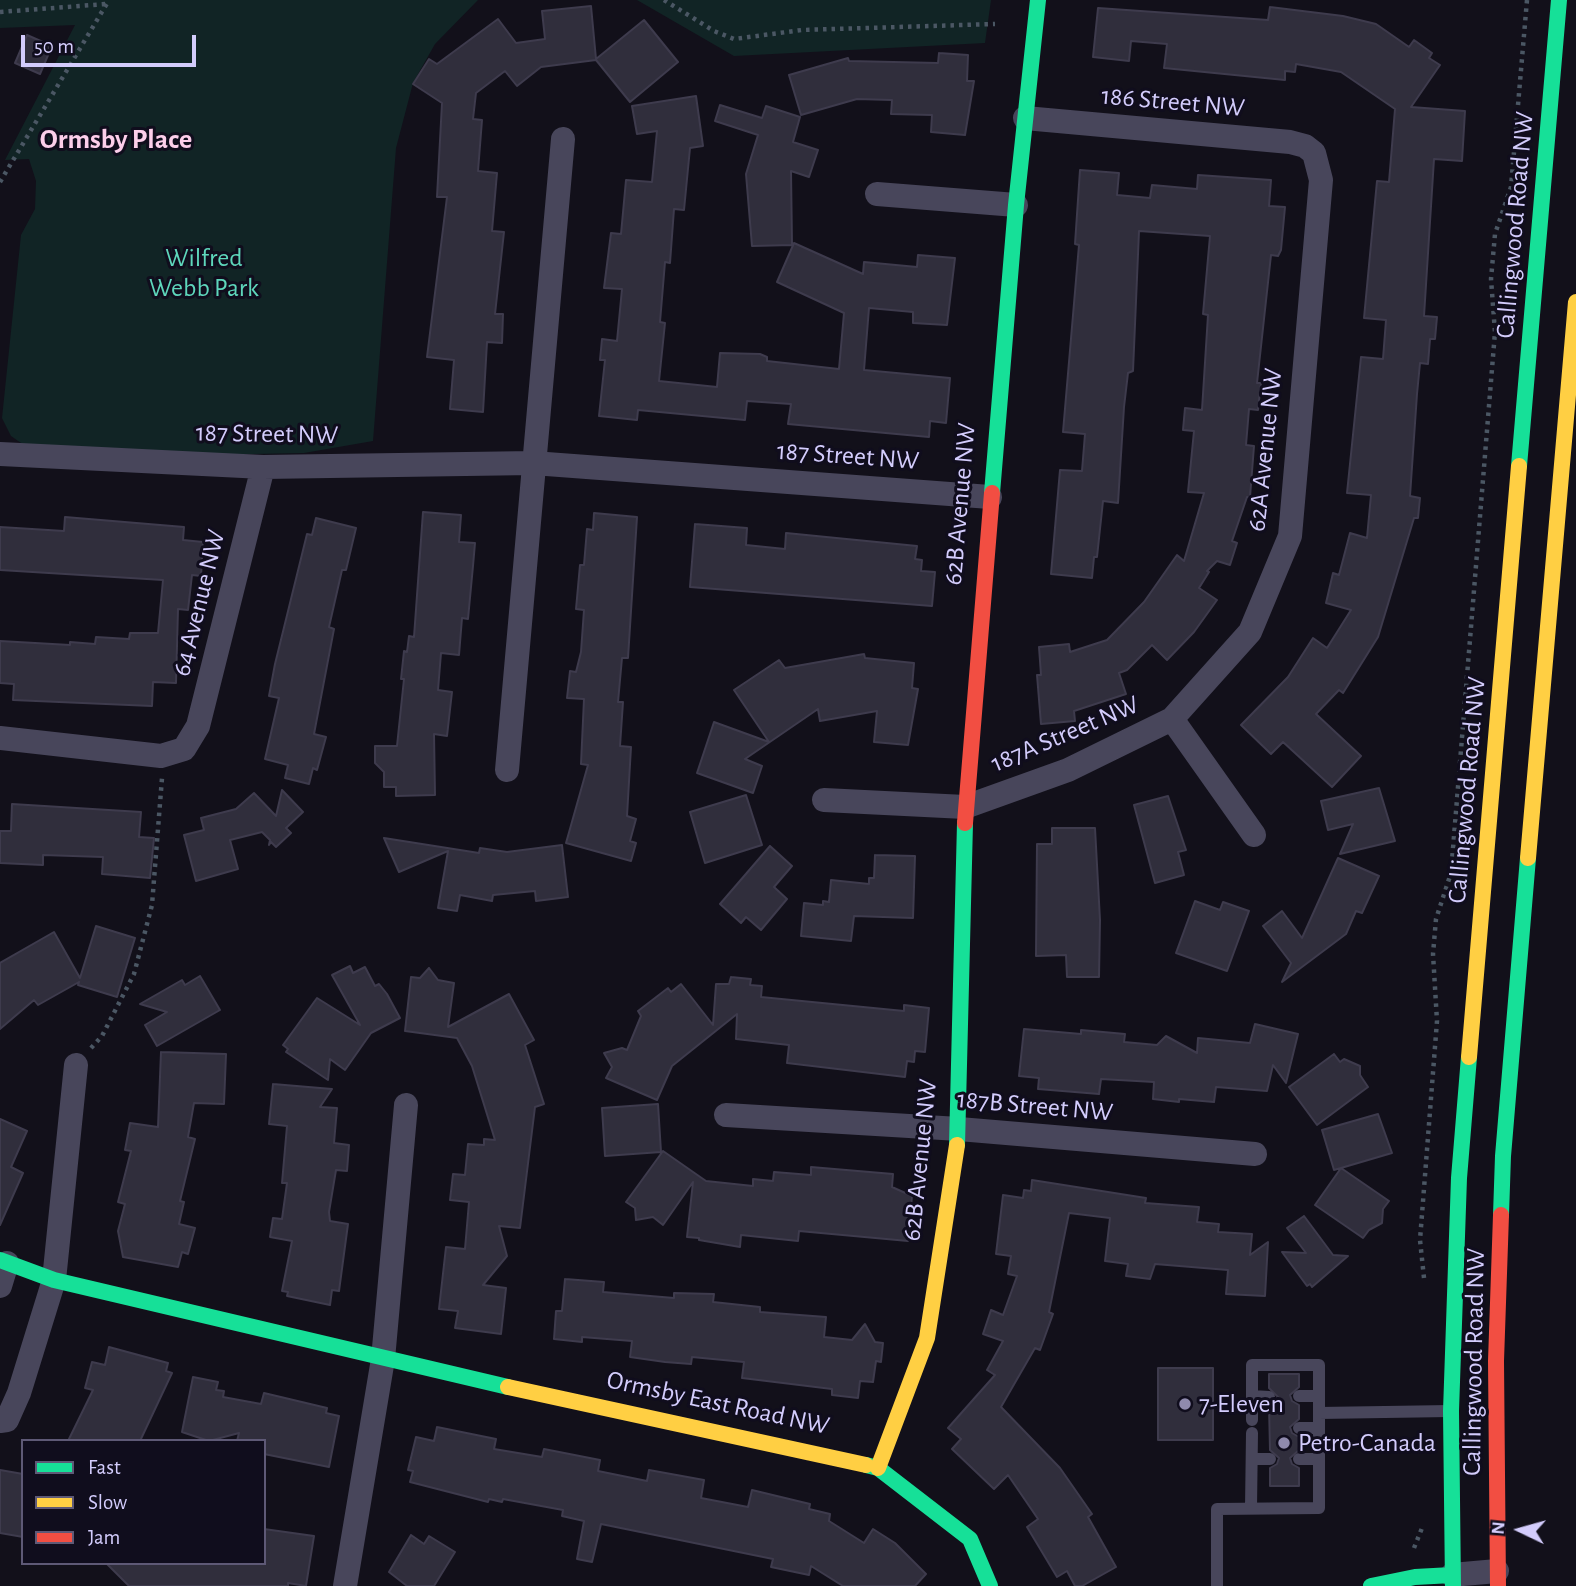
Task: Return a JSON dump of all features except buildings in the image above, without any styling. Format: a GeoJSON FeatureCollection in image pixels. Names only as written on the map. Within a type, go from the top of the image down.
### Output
{"type":"FeatureCollection","features":[{"type":"Feature","properties":{"kind":"main road","name":"62B Avenue NW"},"geometry":{"type":"LineString","coordinates":[[878,1468],[927,1338],[959,1129],[965,807],[1016,205],[1038,0]]}},
{"type":"Feature","properties":{"kind":"main road","name":"Callingwood Road NW"},"geometry":{"type":"LineString","coordinates":[[1453,1581],[1451,1411],[1458,1178],[1559,0]]}},
{"type":"Feature","properties":{"kind":"main road","name":"Callingwood Road NW"},"geometry":{"type":"LineString","coordinates":[[1497,1579],[1496,1361],[1503,1156],[1576,302]]}},
{"type":"Feature","properties":{"kind":"main road","name":"Ormsby East Road NW"},"geometry":{"type":"LineString","coordinates":[[2,1270],[383,1359],[878,1468],[970,1539],[990,1586]]}},
{"type":"Feature","properties":{"kind":"main road"},"geometry":{"type":"LineString","coordinates":[[1371,1586],[1415,1577],[1453,1581]]}},
{"type":"Feature","properties":{"kind":"street","name":"186 Street NW"},"geometry":{"type":"LineString","coordinates":[[1025,118],[1290,142],[1305,145],[1314,153]]}},
{"type":"Feature","properties":{"kind":"street"},"geometry":{"type":"LineString","coordinates":[[507,770],[563,139]]}},
{"type":"Feature","properties":{"kind":"street","name":"62A Avenue NW"},"geometry":{"type":"LineString","coordinates":[[1172,719],[1250,632],[1290,536],[1321,180],[1314,153]]}},
{"type":"Feature","properties":{"kind":"street"},"geometry":{"type":"LineString","coordinates":[[877,194],[1016,205]]}},
{"type":"Feature","properties":{"kind":"street","name":"187 Street NW"},"geometry":{"type":"LineString","coordinates":[[0,454],[263,467],[533,463],[990,496]]}},
{"type":"Feature","properties":{"kind":"street","name":"64 Avenue NW"},"geometry":{"type":"LineString","coordinates":[[172,753],[198,726],[263,467]]}},
{"type":"Feature","properties":{"kind":"street","name":"187A Street NW"},"geometry":{"type":"LineString","coordinates":[[965,807],[1068,770],[1172,719],[1254,835]]}},
{"type":"Feature","properties":{"kind":"street"},"geometry":{"type":"LineString","coordinates":[[0,738],[172,753]]}},
{"type":"Feature","properties":{"kind":"street"},"geometry":{"type":"LineString","coordinates":[[824,800],[965,807]]}},
{"type":"Feature","properties":{"kind":"street"},"geometry":{"type":"LineString","coordinates":[[0,1421],[7,1420],[19,1393],[54,1280],[76,1065]]}},
{"type":"Feature","properties":{"kind":"street"},"geometry":{"type":"LineString","coordinates":[[345,1586],[383,1359],[406,1105]]}},
{"type":"Feature","properties":{"kind":"street","name":"187B Street NW"},"geometry":{"type":"LineString","coordinates":[[726,1115],[959,1129],[1255,1154]]}},
{"type":"Feature","properties":{"kind":"street"},"geometry":{"type":"LineString","coordinates":[[1453,1581],[1497,1579]]}},
{"type":"Feature","properties":{"kind":"lane"},"geometry":{"type":"LineString","coordinates":[[1217,1586],[1217,1508],[1251,1508],[1319,1508],[1319,1365],[1252,1366],[1251,1508]]}},
{"type":"Feature","properties":{"kind":"lane"},"geometry":{"type":"LineString","coordinates":[[1252,1396],[1269,1397]]}},
{"type":"Feature","properties":{"kind":"lane"},"geometry":{"type":"LineString","coordinates":[[1299,1396],[1319,1396]]}},
{"type":"Feature","properties":{"kind":"lane"},"geometry":{"type":"LineString","coordinates":[[1319,1413],[1451,1411]]}},
{"type":"Feature","properties":{"kind":"lane"},"geometry":{"type":"LineString","coordinates":[[1299,1428],[1320,1427]]}},
{"type":"Feature","properties":{"kind":"lane"},"geometry":{"type":"LineString","coordinates":[[1252,1459],[1270,1459]]}},
{"type":"Feature","properties":{"kind":"lane"},"geometry":{"type":"LineString","coordinates":[[1299,1459],[1320,1459]]}},
{"type":"Feature","properties":{"kind":"path"},"geometry":{"type":"LineString","coordinates":[[664,0],[714,31],[734,39],[802,30],[995,24]]}},
{"type":"Feature","properties":{"kind":"path"},"geometry":{"type":"LineString","coordinates":[[1425,1284],[1420,1240],[1437,1021],[1434,942],[1436,919],[1451,873],[1496,332],[1491,279],[1495,234],[1510,187],[1527,0]]}},
{"type":"Feature","properties":{"kind":"path"},"geometry":{"type":"LineString","coordinates":[[0,12],[108,2]]}},
{"type":"Feature","properties":{"kind":"path"},"geometry":{"type":"LineString","coordinates":[[0,182],[108,2]]}},
{"type":"Feature","properties":{"kind":"path"},"geometry":{"type":"LineString","coordinates":[[76,1065],[102,1036],[134,974],[152,905],[162,783],[172,753]]}},
{"type":"Feature","properties":{"kind":"path"},"geometry":{"type":"LineString","coordinates":[[1415,1577],[1414,1543],[1423,1521]]}},
{"type":"Feature","properties":{"kind":"green space","name":"Wilfred Webb Park"},"geometry":{"type":"Polygon","coordinates":[[[0,0],[478,0],[435,44],[413,83],[396,148],[373,441],[304,453],[201,455],[24,445],[11,436],[2,418],[21,235],[35,209],[36,181],[29,159],[5,160],[75,25],[0,28],[0,0]]]}},
{"type":"Feature","properties":{"kind":"green space"},"geometry":{"type":"Polygon","coordinates":[[[637,0],[991,0],[985,43],[734,56],[637,0]]]}},
{"type":"Feature","properties":{"kind":"traffic: fast"},"geometry":{"type":"LineString","coordinates":[[992,493],[1016,205],[1038,0]]}},
{"type":"Feature","properties":{"kind":"traffic: fast"},"geometry":{"type":"LineString","coordinates":[[1519,466],[1559,0]]}},
{"type":"Feature","properties":{"kind":"traffic: fast"},"geometry":{"type":"LineString","coordinates":[[957,1145],[965,823]]}},
{"type":"Feature","properties":{"kind":"traffic: fast"},"geometry":{"type":"LineString","coordinates":[[1501,1215],[1503,1156],[1528,858]]}},
{"type":"Feature","properties":{"kind":"traffic: fast"},"geometry":{"type":"LineString","coordinates":[[1453,1586],[1451,1411],[1459,1178],[1469,1057]]}},
{"type":"Feature","properties":{"kind":"traffic: fast"},"geometry":{"type":"LineString","coordinates":[[0,1260],[54,1280],[508,1387]]}},
{"type":"Feature","properties":{"kind":"traffic: fast"},"geometry":{"type":"LineString","coordinates":[[866,1465],[878,1468],[970,1539],[990,1586]]}},
{"type":"Feature","properties":{"kind":"traffic: fast"},"geometry":{"type":"LineString","coordinates":[[1371,1586],[1415,1577],[1452,1575]]}},
{"type":"Feature","properties":{"kind":"traffic: slow"},"geometry":{"type":"LineString","coordinates":[[1528,858],[1576,302]]}},
{"type":"Feature","properties":{"kind":"traffic: slow"},"geometry":{"type":"LineString","coordinates":[[1469,1057],[1519,466]]}},
{"type":"Feature","properties":{"kind":"traffic: slow"},"geometry":{"type":"LineString","coordinates":[[878,1468],[927,1338],[957,1145]]}},
{"type":"Feature","properties":{"kind":"traffic: slow"},"geometry":{"type":"LineString","coordinates":[[508,1387],[866,1465]]}},
{"type":"Feature","properties":{"kind":"traffic: jam"},"geometry":{"type":"LineString","coordinates":[[965,823],[992,493]]}},
{"type":"Feature","properties":{"kind":"traffic: jam"},"geometry":{"type":"LineString","coordinates":[[1498,1586],[1496,1361],[1501,1215]]}},
{"type":"Feature","properties":{"kind":"place","name":"7-Eleven"},"geometry":{"type":"Point","coordinates":[1185,1404]}},
{"type":"Feature","properties":{"kind":"place","name":"Petro-Canada"},"geometry":{"type":"Point","coordinates":[1284,1443]}},
{"type":"Feature","properties":{"kind":"district","name":"Ormsby Place"},"geometry":{"type":"Point","coordinates":[116,140]}}]}
